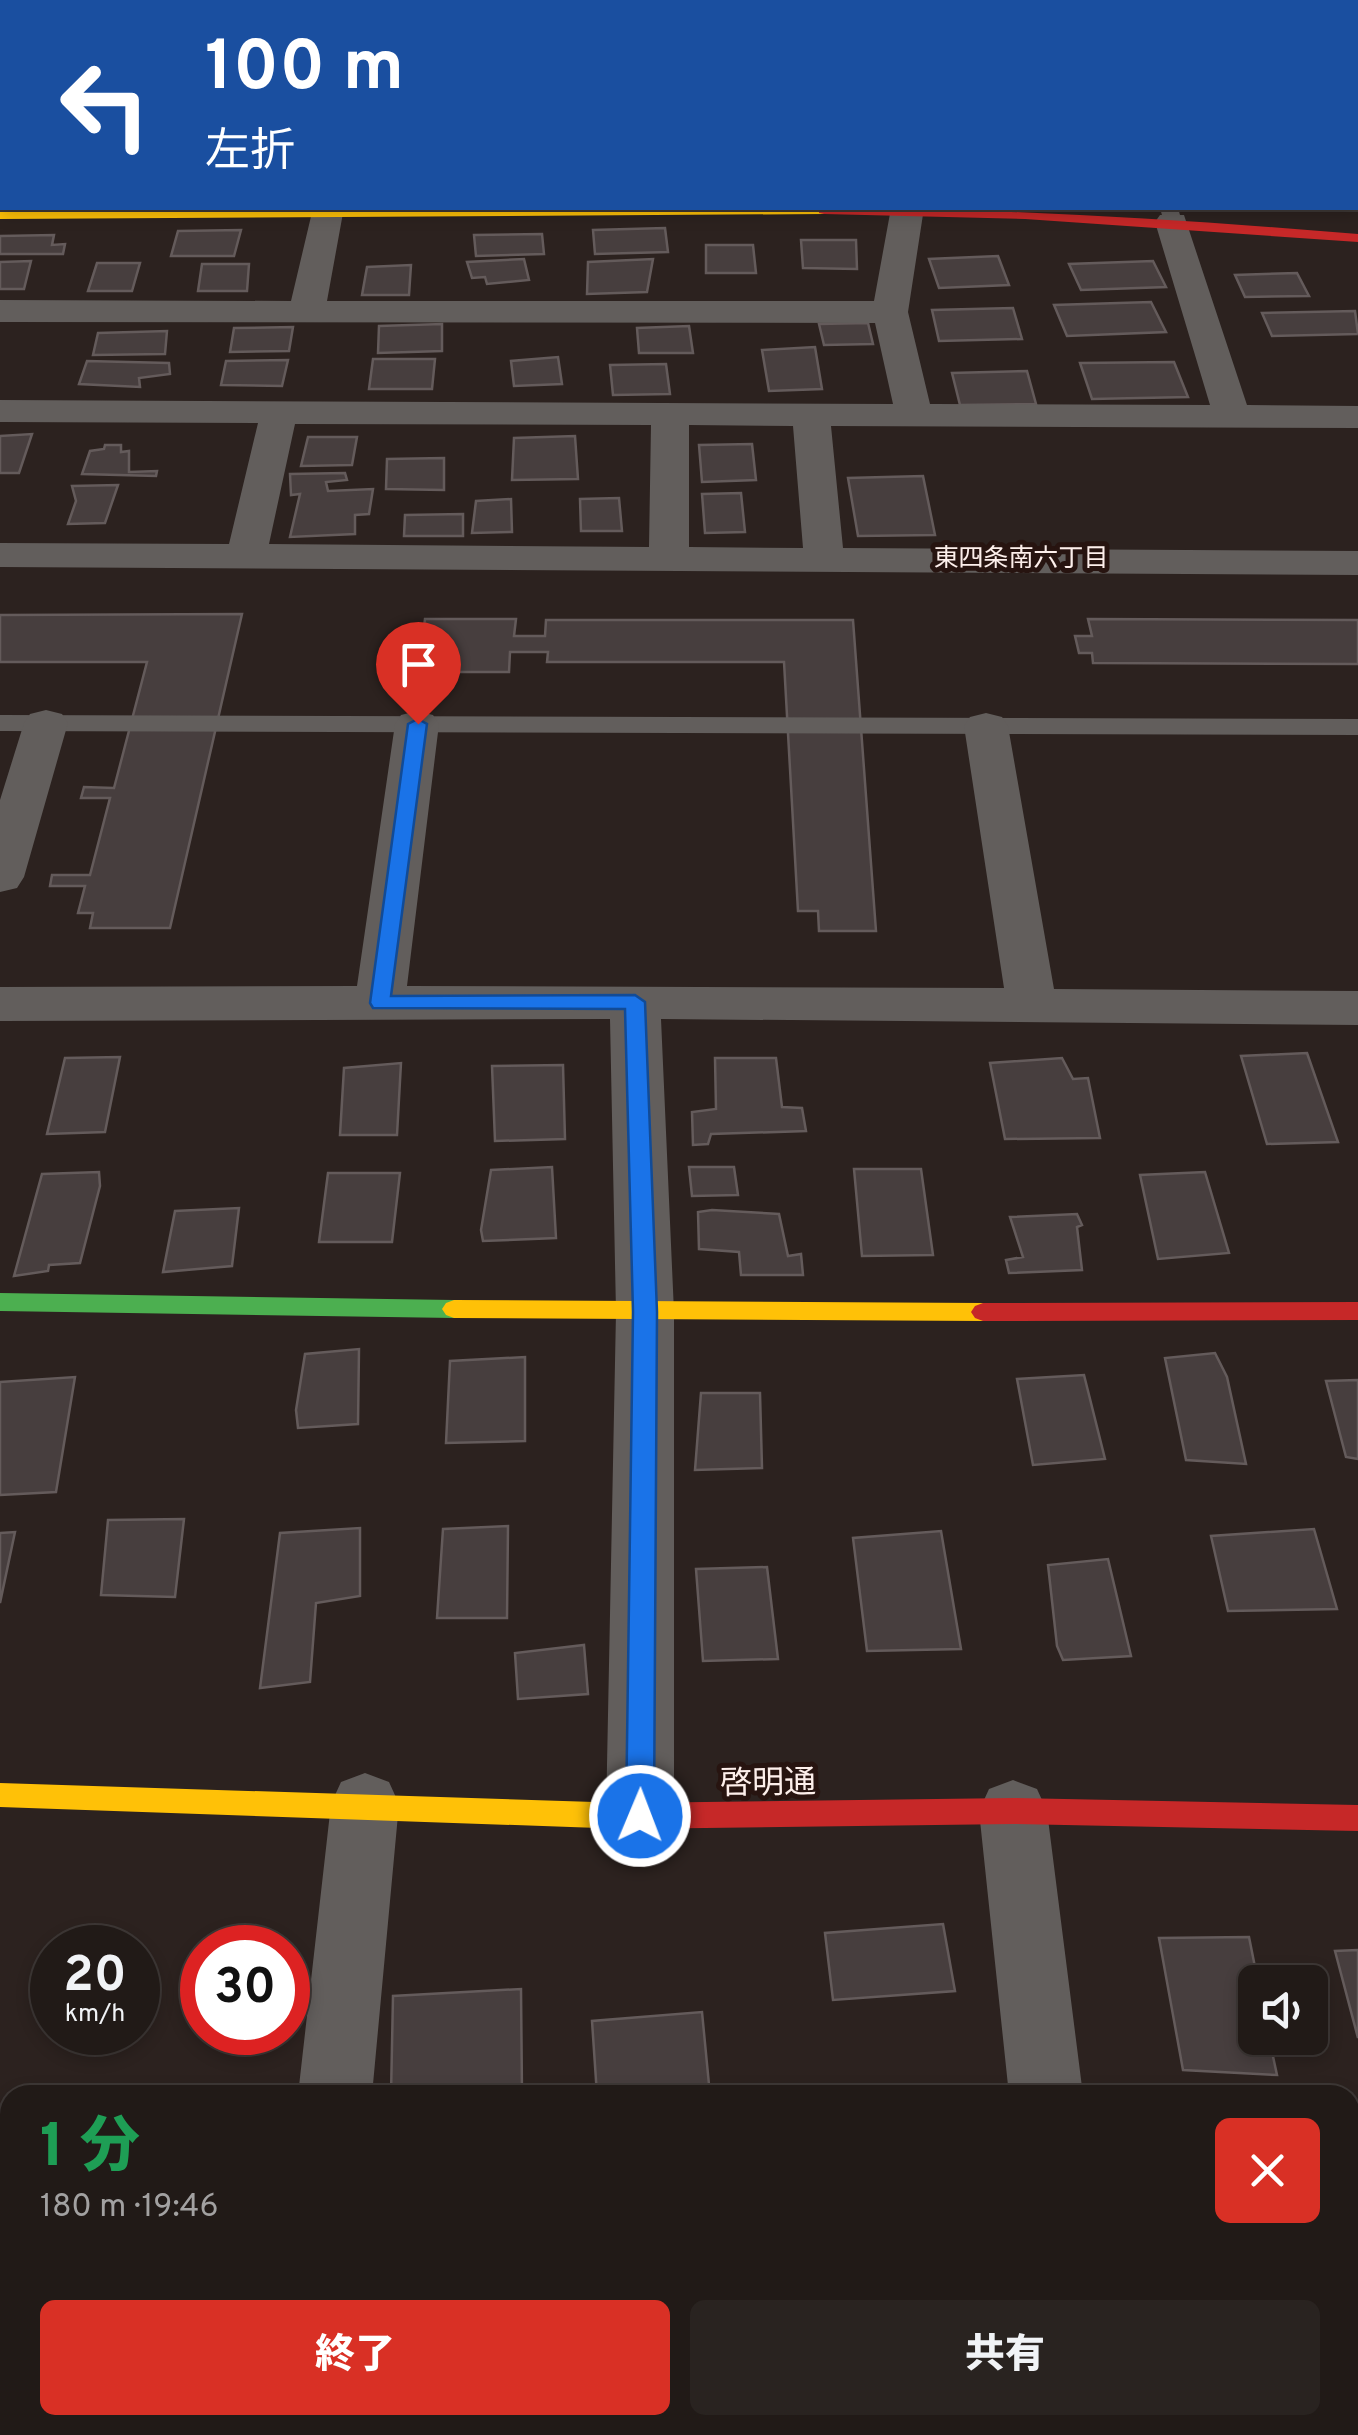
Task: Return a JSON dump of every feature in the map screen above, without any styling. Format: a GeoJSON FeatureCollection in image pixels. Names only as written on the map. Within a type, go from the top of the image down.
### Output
{"type":"FeatureCollection","features":[{"type":"Feature","properties":{"kind":"street"},"geometry":{"type":"LineString","coordinates":[[0,214],[762,210]]}},
{"type":"Feature","properties":{"kind":"street"},"geometry":{"type":"LineString","coordinates":[[908,210],[890,312],[914,416]]}},
{"type":"Feature","properties":{"kind":"street"},"geometry":{"type":"LineString","coordinates":[[952,210],[1171,215],[1358,238]]}},
{"type":"Feature","properties":{"kind":"street"},"geometry":{"type":"LineString","coordinates":[[307,311],[326,213]]}},
{"type":"Feature","properties":{"kind":"street"},"geometry":{"type":"LineString","coordinates":[[1171,215],[1232,417]]}},
{"type":"Feature","properties":{"kind":"street"},"geometry":{"type":"LineString","coordinates":[[0,311],[890,312]]}},
{"type":"Feature","properties":{"kind":"street"},"geometry":{"type":"LineString","coordinates":[[0,411],[1358,417]]}},
{"type":"Feature","properties":{"kind":"street"},"geometry":{"type":"LineString","coordinates":[[246,556],[279,413]]}},
{"type":"Feature","properties":{"kind":"street"},"geometry":{"type":"LineString","coordinates":[[669,559],[670,415]]}},
{"type":"Feature","properties":{"kind":"street"},"geometry":{"type":"LineString","coordinates":[[811,416],[824,560]]}},
{"type":"Feature","properties":{"kind":"street"},"geometry":{"type":"LineString","coordinates":[[0,555],[1358,562]]}},
{"type":"Feature","properties":{"kind":"street"},"geometry":{"type":"LineString","coordinates":[[0,878],[46,723]]}},
{"type":"Feature","properties":{"kind":"street"},"geometry":{"type":"LineString","coordinates":[[380,1003],[418,724]]}},
{"type":"Feature","properties":{"kind":"street"},"geometry":{"type":"LineString","coordinates":[[986,726],[1032,1005]]}},
{"type":"Feature","properties":{"kind":"street"},"geometry":{"type":"LineString","coordinates":[[635,1002],[645,1312],[640,1816]]}},
{"type":"Feature","properties":{"kind":"street"},"geometry":{"type":"LineString","coordinates":[[0,1004],[635,1002],[1358,1008]]}},
{"type":"Feature","properties":{"kind":"street"},"geometry":{"type":"LineString","coordinates":[[0,1302],[645,1312],[1358,1311]]}},
{"type":"Feature","properties":{"kind":"street","name":"啓明通"},"geometry":{"type":"LineString","coordinates":[[0,1795],[640,1816],[1013,1811],[1358,1818]]}},
{"type":"Feature","properties":{"kind":"street"},"geometry":{"type":"LineString","coordinates":[[336,2085],[365,1804]]}},
{"type":"Feature","properties":{"kind":"street"},"geometry":{"type":"LineString","coordinates":[[1013,1811],[1045,2085]]}},
{"type":"Feature","properties":{"kind":"lane"},"geometry":{"type":"LineString","coordinates":[[0,723],[1358,728]]}},
{"type":"Feature","properties":{"kind":"building"},"geometry":{"type":"Polygon","coordinates":[[[665,228],[668,252],[595,254],[593,230],[665,228]]]}},
{"type":"Feature","properties":{"kind":"building"},"geometry":{"type":"Polygon","coordinates":[[[241,230],[234,256],[171,256],[178,231],[241,230]]]}},
{"type":"Feature","properties":{"kind":"building"},"geometry":{"type":"Polygon","coordinates":[[[542,234],[544,254],[476,256],[474,235],[542,234]]]}},
{"type":"Feature","properties":{"kind":"building"},"geometry":{"type":"Polygon","coordinates":[[[54,235],[52,245],[65,244],[63,254],[0,254],[0,236],[54,235]]]}},
{"type":"Feature","properties":{"kind":"building"},"geometry":{"type":"Polygon","coordinates":[[[801,240],[856,240],[857,269],[803,268],[801,240]]]}},
{"type":"Feature","properties":{"kind":"building"},"geometry":{"type":"Polygon","coordinates":[[[706,245],[753,245],[756,273],[706,273],[706,245]]]}},
{"type":"Feature","properties":{"kind":"building"},"geometry":{"type":"Polygon","coordinates":[[[998,256],[1009,285],[939,288],[929,259],[998,256]]]}},
{"type":"Feature","properties":{"kind":"building"},"geometry":{"type":"Polygon","coordinates":[[[524,259],[529,280],[487,284],[485,277],[472,278],[467,262],[524,259]]]}},
{"type":"Feature","properties":{"kind":"building"},"geometry":{"type":"Polygon","coordinates":[[[653,259],[647,292],[587,294],[588,262],[653,259]]]}},
{"type":"Feature","properties":{"kind":"building"},"geometry":{"type":"Polygon","coordinates":[[[31,261],[24,289],[0,289],[0,262],[31,261]]]}},
{"type":"Feature","properties":{"kind":"building"},"geometry":{"type":"Polygon","coordinates":[[[1153,261],[1166,287],[1081,290],[1069,264],[1153,261]]]}},
{"type":"Feature","properties":{"kind":"building"},"geometry":{"type":"Polygon","coordinates":[[[97,263],[140,263],[132,291],[88,291],[97,263]]]}},
{"type":"Feature","properties":{"kind":"building"},"geometry":{"type":"Polygon","coordinates":[[[202,264],[249,264],[247,291],[198,291],[202,264]]]}},
{"type":"Feature","properties":{"kind":"building"},"geometry":{"type":"Polygon","coordinates":[[[411,265],[409,295],[362,295],[367,267],[411,265]]]}},
{"type":"Feature","properties":{"kind":"building"},"geometry":{"type":"Polygon","coordinates":[[[1297,273],[1309,296],[1245,297],[1235,275],[1297,273]]]}},
{"type":"Feature","properties":{"kind":"building"},"geometry":{"type":"Polygon","coordinates":[[[1151,302],[1166,332],[1067,336],[1054,305],[1151,302]]]}},
{"type":"Feature","properties":{"kind":"building"},"geometry":{"type":"Polygon","coordinates":[[[1013,308],[1022,339],[939,341],[932,310],[1013,308]]]}},
{"type":"Feature","properties":{"kind":"building"},"geometry":{"type":"Polygon","coordinates":[[[1355,311],[1358,334],[1272,336],[1262,313],[1355,311]]]}},
{"type":"Feature","properties":{"kind":"building"},"geometry":{"type":"Polygon","coordinates":[[[868,323],[873,344],[824,345],[819,324],[868,323]]]}},
{"type":"Feature","properties":{"kind":"building"},"geometry":{"type":"Polygon","coordinates":[[[442,324],[442,351],[378,353],[379,326],[442,324]]]}},
{"type":"Feature","properties":{"kind":"building"},"geometry":{"type":"Polygon","coordinates":[[[689,326],[693,353],[639,353],[637,328],[689,326]]]}},
{"type":"Feature","properties":{"kind":"building"},"geometry":{"type":"Polygon","coordinates":[[[293,327],[289,351],[230,352],[234,328],[293,327]]]}},
{"type":"Feature","properties":{"kind":"building"},"geometry":{"type":"Polygon","coordinates":[[[167,331],[165,354],[93,355],[98,333],[167,331]]]}},
{"type":"Feature","properties":{"kind":"building"},"geometry":{"type":"Polygon","coordinates":[[[815,347],[822,389],[769,391],[762,350],[815,347]]]}},
{"type":"Feature","properties":{"kind":"building"},"geometry":{"type":"Polygon","coordinates":[[[558,357],[562,384],[514,386],[511,361],[558,357]]]}},
{"type":"Feature","properties":{"kind":"building"},"geometry":{"type":"Polygon","coordinates":[[[373,359],[435,359],[432,389],[369,389],[373,359]]]}},
{"type":"Feature","properties":{"kind":"building"},"geometry":{"type":"Polygon","coordinates":[[[288,360],[282,386],[221,385],[226,361],[288,360]]]}},
{"type":"Feature","properties":{"kind":"building"},"geometry":{"type":"Polygon","coordinates":[[[87,361],[169,363],[170,374],[139,378],[140,387],[79,384],[87,361]]]}},
{"type":"Feature","properties":{"kind":"building"},"geometry":{"type":"Polygon","coordinates":[[[1174,362],[1188,397],[1092,399],[1080,363],[1174,362]]]}},
{"type":"Feature","properties":{"kind":"building"},"geometry":{"type":"Polygon","coordinates":[[[666,364],[670,394],[613,395],[610,365],[666,364]]]}},
{"type":"Feature","properties":{"kind":"building"},"geometry":{"type":"Polygon","coordinates":[[[1027,371],[1036,404],[960,405],[952,373],[1027,371]]]}},
{"type":"Feature","properties":{"kind":"building"},"geometry":{"type":"Polygon","coordinates":[[[32,434],[19,473],[0,473],[0,436],[32,434]]]}},
{"type":"Feature","properties":{"kind":"building"},"geometry":{"type":"Polygon","coordinates":[[[575,436],[578,479],[512,480],[514,438],[575,436]]]}},
{"type":"Feature","properties":{"kind":"building"},"geometry":{"type":"Polygon","coordinates":[[[308,437],[357,437],[352,465],[301,466],[308,437]]]}},
{"type":"Feature","properties":{"kind":"building"},"geometry":{"type":"Polygon","coordinates":[[[752,444],[756,480],[702,482],[699,445],[752,444]]]}},
{"type":"Feature","properties":{"kind":"building"},"geometry":{"type":"Polygon","coordinates":[[[105,445],[121,445],[121,452],[129,451],[129,472],[157,471],[156,476],[82,474],[90,451],[104,449],[105,445]]]}},
{"type":"Feature","properties":{"kind":"building"},"geometry":{"type":"Polygon","coordinates":[[[444,458],[444,490],[386,489],[387,459],[444,458]]]}},
{"type":"Feature","properties":{"kind":"building"},"geometry":{"type":"Polygon","coordinates":[[[345,473],[347,480],[326,482],[328,491],[373,489],[369,514],[355,515],[355,534],[290,537],[300,494],[291,495],[290,474],[345,473]]]}},
{"type":"Feature","properties":{"kind":"building"},"geometry":{"type":"Polygon","coordinates":[[[923,476],[935,535],[858,536],[848,478],[923,476]]]}},
{"type":"Feature","properties":{"kind":"building"},"geometry":{"type":"Polygon","coordinates":[[[118,485],[105,523],[68,524],[76,501],[72,486],[118,485]]]}},
{"type":"Feature","properties":{"kind":"building"},"geometry":{"type":"Polygon","coordinates":[[[741,493],[745,532],[705,533],[702,494],[741,493]]]}},
{"type":"Feature","properties":{"kind":"building"},"geometry":{"type":"Polygon","coordinates":[[[619,498],[622,531],[581,531],[580,499],[619,498]]]}},
{"type":"Feature","properties":{"kind":"building"},"geometry":{"type":"Polygon","coordinates":[[[511,499],[512,532],[472,533],[476,501],[511,499]]]}},
{"type":"Feature","properties":{"kind":"building"},"geometry":{"type":"Polygon","coordinates":[[[463,514],[463,536],[404,536],[405,515],[463,514]]]}},
{"type":"Feature","properties":{"kind":"building"},"geometry":{"type":"Polygon","coordinates":[[[242,614],[170,928],[90,928],[93,913],[78,913],[85,886],[50,886],[52,875],[90,875],[110,798],[81,798],[84,787],[114,788],[147,662],[0,662],[0,615],[242,614]]]}},
{"type":"Feature","properties":{"kind":"building"},"geometry":{"type":"Polygon","coordinates":[[[425,619],[516,619],[514,636],[545,636],[546,620],[853,620],[876,931],[819,931],[818,911],[798,911],[784,662],[547,662],[548,652],[510,652],[509,672],[418,672],[425,619]]]}},
{"type":"Feature","properties":{"kind":"building"},"geometry":{"type":"Polygon","coordinates":[[[1088,619],[1358,620],[1358,664],[1093,663],[1092,653],[1079,653],[1075,636],[1092,636],[1088,619]]]}},
{"type":"Feature","properties":{"kind":"building"},"geometry":{"type":"Polygon","coordinates":[[[1307,1053],[1338,1142],[1267,1144],[1241,1056],[1307,1053]]]}},
{"type":"Feature","properties":{"kind":"building"},"geometry":{"type":"Polygon","coordinates":[[[120,1057],[105,1132],[47,1134],[65,1058],[120,1057]]]}},
{"type":"Feature","properties":{"kind":"building"},"geometry":{"type":"Polygon","coordinates":[[[715,1058],[776,1058],[782,1107],[802,1108],[806,1131],[711,1134],[708,1144],[693,1145],[692,1112],[716,1109],[715,1058]]]}},
{"type":"Feature","properties":{"kind":"building"},"geometry":{"type":"Polygon","coordinates":[[[1062,1058],[1073,1079],[1088,1078],[1100,1138],[1005,1139],[990,1063],[1062,1058]]]}},
{"type":"Feature","properties":{"kind":"building"},"geometry":{"type":"Polygon","coordinates":[[[401,1063],[397,1135],[340,1135],[344,1068],[401,1063]]]}},
{"type":"Feature","properties":{"kind":"building"},"geometry":{"type":"Polygon","coordinates":[[[563,1065],[565,1139],[495,1141],[492,1066],[563,1065]]]}},
{"type":"Feature","properties":{"kind":"building"},"geometry":{"type":"Polygon","coordinates":[[[552,1167],[556,1238],[483,1241],[481,1230],[491,1170],[552,1167]]]}},
{"type":"Feature","properties":{"kind":"building"},"geometry":{"type":"Polygon","coordinates":[[[689,1167],[734,1167],[738,1195],[692,1196],[689,1167]]]}},
{"type":"Feature","properties":{"kind":"building"},"geometry":{"type":"Polygon","coordinates":[[[854,1169],[921,1169],[933,1255],[862,1256],[854,1169]]]}},
{"type":"Feature","properties":{"kind":"building"},"geometry":{"type":"Polygon","coordinates":[[[99,1172],[100,1186],[80,1263],[49,1265],[48,1271],[14,1276],[42,1174],[99,1172]]]}},
{"type":"Feature","properties":{"kind":"building"},"geometry":{"type":"Polygon","coordinates":[[[1205,1172],[1229,1253],[1158,1259],[1140,1175],[1205,1172]]]}},
{"type":"Feature","properties":{"kind":"building"},"geometry":{"type":"Polygon","coordinates":[[[328,1173],[400,1173],[392,1242],[319,1242],[328,1173]]]}},
{"type":"Feature","properties":{"kind":"building"},"geometry":{"type":"Polygon","coordinates":[[[239,1208],[232,1266],[163,1272],[175,1211],[239,1208]]]}},
{"type":"Feature","properties":{"kind":"building"},"geometry":{"type":"Polygon","coordinates":[[[698,1212],[779,1214],[788,1256],[801,1254],[803,1275],[741,1275],[739,1252],[699,1249],[698,1212]]]}},
{"type":"Feature","properties":{"kind":"building"},"geometry":{"type":"Polygon","coordinates":[[[1077,1214],[1082,1225],[1077,1227],[1082,1270],[1009,1273],[1006,1260],[1023,1257],[1010,1217],[1077,1214]]]}},
{"type":"Feature","properties":{"kind":"building"},"geometry":{"type":"Polygon","coordinates":[[[359,1349],[358,1424],[298,1428],[296,1410],[305,1354],[359,1349]]]}},
{"type":"Feature","properties":{"kind":"building"},"geometry":{"type":"Polygon","coordinates":[[[1215,1353],[1227,1377],[1246,1464],[1186,1460],[1165,1358],[1215,1353]]]}},
{"type":"Feature","properties":{"kind":"building"},"geometry":{"type":"Polygon","coordinates":[[[525,1357],[525,1441],[446,1443],[450,1361],[525,1357]]]}},
{"type":"Feature","properties":{"kind":"building"},"geometry":{"type":"Polygon","coordinates":[[[1084,1375],[1105,1459],[1033,1465],[1017,1379],[1084,1375]]]}},
{"type":"Feature","properties":{"kind":"building"},"geometry":{"type":"Polygon","coordinates":[[[75,1377],[56,1492],[0,1495],[0,1382],[75,1377]]]}},
{"type":"Feature","properties":{"kind":"building"},"geometry":{"type":"Polygon","coordinates":[[[1358,1380],[1358,1459],[1346,1457],[1326,1381],[1358,1380]]]}},
{"type":"Feature","properties":{"kind":"building"},"geometry":{"type":"Polygon","coordinates":[[[701,1393],[760,1393],[762,1468],[695,1470],[701,1393]]]}},
{"type":"Feature","properties":{"kind":"building"},"geometry":{"type":"Polygon","coordinates":[[[184,1519],[175,1597],[101,1595],[108,1520],[184,1519]]]}},
{"type":"Feature","properties":{"kind":"building"},"geometry":{"type":"Polygon","coordinates":[[[508,1526],[507,1618],[437,1618],[443,1529],[508,1526]]]}},
{"type":"Feature","properties":{"kind":"building"},"geometry":{"type":"Polygon","coordinates":[[[360,1528],[360,1596],[316,1603],[310,1682],[260,1688],[280,1533],[360,1528]]]}},
{"type":"Feature","properties":{"kind":"building"},"geometry":{"type":"Polygon","coordinates":[[[1314,1529],[1337,1609],[1228,1611],[1211,1536],[1314,1529]]]}},
{"type":"Feature","properties":{"kind":"building"},"geometry":{"type":"Polygon","coordinates":[[[941,1531],[961,1649],[867,1651],[853,1538],[941,1531]]]}},
{"type":"Feature","properties":{"kind":"building"},"geometry":{"type":"Polygon","coordinates":[[[15,1532],[0,1603],[0,1533],[15,1532]]]}},
{"type":"Feature","properties":{"kind":"building"},"geometry":{"type":"Polygon","coordinates":[[[1108,1559],[1131,1656],[1063,1660],[1057,1646],[1048,1565],[1108,1559]]]}},
{"type":"Feature","properties":{"kind":"building"},"geometry":{"type":"Polygon","coordinates":[[[767,1567],[778,1659],[703,1661],[696,1569],[767,1567]]]}},
{"type":"Feature","properties":{"kind":"building"},"geometry":{"type":"Polygon","coordinates":[[[584,1645],[588,1694],[518,1699],[515,1653],[584,1645]]]}},
{"type":"Feature","properties":{"kind":"building"},"geometry":{"type":"Polygon","coordinates":[[[943,1924],[955,1991],[833,2000],[825,1933],[943,1924]]]}},
{"type":"Feature","properties":{"kind":"building"},"geometry":{"type":"Polygon","coordinates":[[[1249,1937],[1255,1965],[1238,1965],[1238,2055],[1273,2055],[1277,2075],[1183,2070],[1159,1938],[1249,1937]]]}},
{"type":"Feature","properties":{"kind":"building"},"geometry":{"type":"Polygon","coordinates":[[[1358,1950],[1358,2038],[1335,1951],[1358,1950]]]}},
{"type":"Feature","properties":{"kind":"building"},"geometry":{"type":"Polygon","coordinates":[[[521,1989],[522,2085],[391,2085],[393,1996],[521,1989]]]}},
{"type":"Feature","properties":{"kind":"building"},"geometry":{"type":"Polygon","coordinates":[[[702,2012],[709,2085],[596,2085],[592,2021],[702,2012]]]}},
{"type":"Feature","properties":{"kind":"traffic: fast"},"geometry":{"type":"LineString","coordinates":[[0,1302],[454,1309]]}},
{"type":"Feature","properties":{"kind":"traffic: slow"},"geometry":{"type":"LineString","coordinates":[[0,215],[824,210]]}},
{"type":"Feature","properties":{"kind":"traffic: slow"},"geometry":{"type":"LineString","coordinates":[[454,1309],[983,1312]]}},
{"type":"Feature","properties":{"kind":"traffic: slow"},"geometry":{"type":"LineString","coordinates":[[0,1795],[626,1816]]}},
{"type":"Feature","properties":{"kind":"traffic: jam"},"geometry":{"type":"LineString","coordinates":[[824,210],[1025,214],[1358,238]]}},
{"type":"Feature","properties":{"kind":"traffic: jam"},"geometry":{"type":"LineString","coordinates":[[983,1312],[1358,1311]]}},
{"type":"Feature","properties":{"kind":"traffic: jam"},"geometry":{"type":"LineString","coordinates":[[626,1816],[1013,1811],[1358,1818]]}},
{"type":"Feature","properties":{"kind":"district","name":"東四条南六丁目"},"geometry":{"type":"Point","coordinates":[1021,557]}},
{"type":"Feature","properties":{"kind":"route"},"geometry":{"type":"LineString","coordinates":[[418,724],[380,1003],[635,1002],[645,1312],[640,1816]]}}]}
